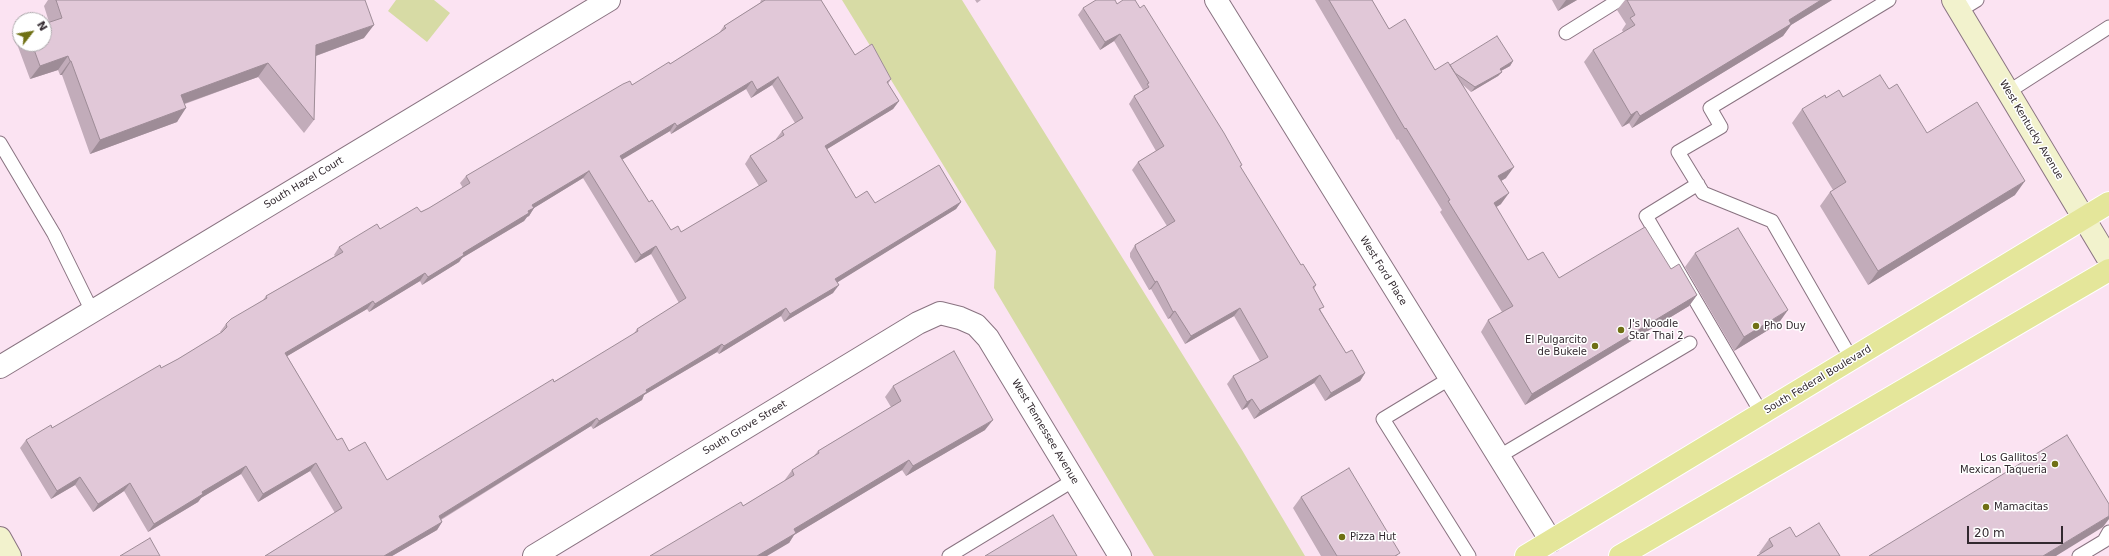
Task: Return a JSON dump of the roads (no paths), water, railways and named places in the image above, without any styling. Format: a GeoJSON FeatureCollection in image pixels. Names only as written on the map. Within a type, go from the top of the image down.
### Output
{"type":"FeatureCollection","features":[{"type":"Feature","properties":{"kind":"main road","name":"South Federal Boulevard"},"geometry":{"type":"LineString","coordinates":[[1526,556],[2109,203]]}},
{"type":"Feature","properties":{"kind":"main road"},"geometry":{"type":"LineString","coordinates":[[1620,556],[2109,270]]}},
{"type":"Feature","properties":{"kind":"street","name":"South Hazel Court"},"geometry":{"type":"LineString","coordinates":[[0,367],[609,0]]}},
{"type":"Feature","properties":{"kind":"street","name":"West Ford Place"},"geometry":{"type":"LineString","coordinates":[[1216,0],[1551,541]]}},
{"type":"Feature","properties":{"kind":"street","name":"West Kentucky Avenue"},"geometry":{"type":"LineString","coordinates":[[1963,4],[2008,92],[2109,260]]}},
{"type":"Feature","properties":{"kind":"street","name":"South Grove Street"},"geometry":{"type":"LineString","coordinates":[[534,556],[918,323],[940,313],[960,318]]}},
{"type":"Feature","properties":{"kind":"street","name":"West Tennessee Avenue"},"geometry":{"type":"LineString","coordinates":[[960,318],[976,325],[988,338],[1120,556]]}},
{"type":"Feature","properties":{"kind":"street"},"geometry":{"type":"LineString","coordinates":[[0,538],[10,556]]}},
{"type":"Feature","properties":{"kind":"lane"},"geometry":{"type":"LineString","coordinates":[[1566,32],[1619,0]]}},
{"type":"Feature","properties":{"kind":"lane"},"geometry":{"type":"LineString","coordinates":[[1852,360],[1772,221],[1703,193],[1678,152],[1721,127],[1710,108],[1889,0]]}},
{"type":"Feature","properties":{"kind":"lane"},"geometry":{"type":"LineString","coordinates":[[2008,92],[2109,27]]}},
{"type":"Feature","properties":{"kind":"lane"},"geometry":{"type":"LineString","coordinates":[[0,143],[54,234],[92,311]]}},
{"type":"Feature","properties":{"kind":"lane"},"geometry":{"type":"LineString","coordinates":[[1698,184],[1646,216],[1762,414]]}},
{"type":"Feature","properties":{"kind":"lane"},"geometry":{"type":"LineString","coordinates":[[1498,457],[1690,343]]}},
{"type":"Feature","properties":{"kind":"lane"},"geometry":{"type":"LineString","coordinates":[[1449,378],[1383,419],[1469,556]]}},
{"type":"Feature","properties":{"kind":"lane"},"geometry":{"type":"LineString","coordinates":[[948,556],[1074,480]]}},
{"type":"Feature","properties":{"kind":"lane"},"geometry":{"type":"LineString","coordinates":[[2079,556],[2104,541],[2109,532]]}},
{"type":"Feature","properties":{"kind":"place","name":"Pho Duy"},"geometry":{"type":"Point","coordinates":[1756,326]}},
{"type":"Feature","properties":{"kind":"place","name":"J's Noodle Star Thai 2"},"geometry":{"type":"Point","coordinates":[1621,330]}},
{"type":"Feature","properties":{"kind":"place","name":"El Pulgarcito de Bukele"},"geometry":{"type":"Point","coordinates":[1595,346]}},
{"type":"Feature","properties":{"kind":"place","name":"Los Gallitos 2 Mexican Taqueria"},"geometry":{"type":"Point","coordinates":[2055,464]}},
{"type":"Feature","properties":{"kind":"place","name":"Mamacitas"},"geometry":{"type":"Point","coordinates":[1986,507]}},
{"type":"Feature","properties":{"kind":"place","name":"Pizza Hut"},"geometry":{"type":"Point","coordinates":[1342,537]}}]}
